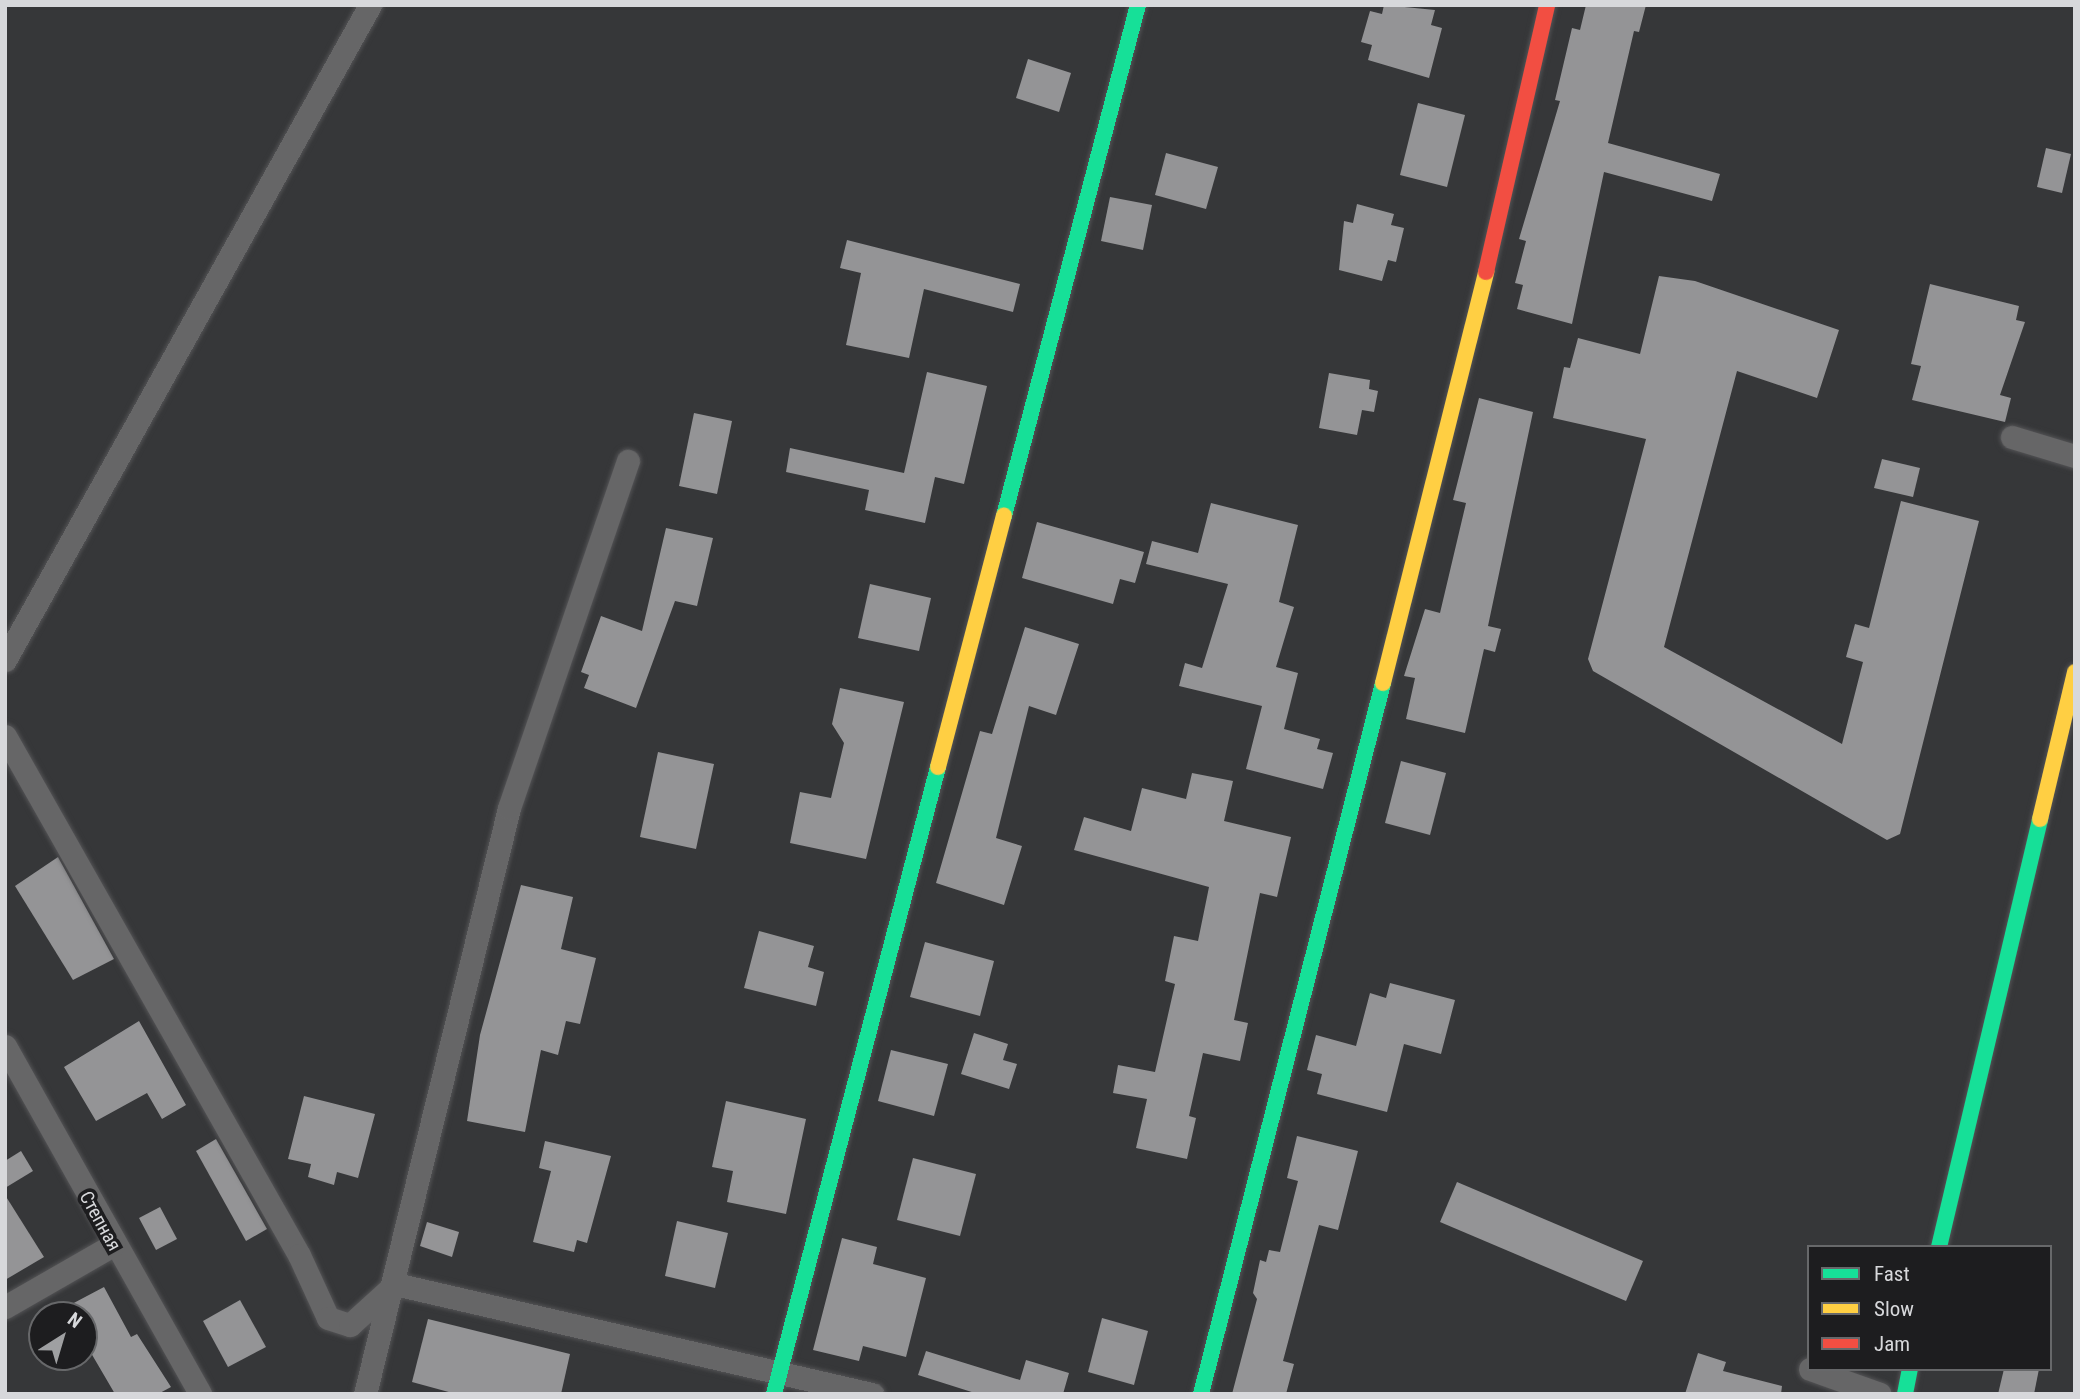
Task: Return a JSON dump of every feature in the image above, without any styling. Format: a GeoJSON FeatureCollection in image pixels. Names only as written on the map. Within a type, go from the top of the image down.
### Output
{"type":"FeatureCollection","features":[{"type":"Feature","properties":{"kind":"street"},"geometry":{"type":"LineString","coordinates":[[5,660],[370,5]]}},
{"type":"Feature","properties":{"kind":"street"},"geometry":{"type":"LineString","coordinates":[[774,1394],[1138,5]]}},
{"type":"Feature","properties":{"kind":"street"},"geometry":{"type":"LineString","coordinates":[[1201,1394],[1466,357],[1547,5]]}},
{"type":"Feature","properties":{"kind":"street"},"geometry":{"type":"LineString","coordinates":[[2012,437],[2075,456]]}},
{"type":"Feature","properties":{"kind":"street"},"geometry":{"type":"LineString","coordinates":[[365,1394],[395,1284],[509,808],[628,461]]}},
{"type":"Feature","properties":{"kind":"street"},"geometry":{"type":"LineString","coordinates":[[1939,1245],[2075,672]]}},
{"type":"Feature","properties":{"kind":"street"},"geometry":{"type":"LineString","coordinates":[[5,736],[299,1255],[328,1318],[349,1325],[395,1284]]}},
{"type":"Feature","properties":{"kind":"street","name":"Степная"},"geometry":{"type":"LineString","coordinates":[[5,1046],[113,1245],[200,1394]]}},
{"type":"Feature","properties":{"kind":"street"},"geometry":{"type":"LineString","coordinates":[[5,1307],[113,1245]]}},
{"type":"Feature","properties":{"kind":"street"},"geometry":{"type":"LineString","coordinates":[[395,1284],[872,1394]]}},
{"type":"Feature","properties":{"kind":"street"},"geometry":{"type":"LineString","coordinates":[[1814,1371],[1880,1394]]}},
{"type":"Feature","properties":{"kind":"street"},"geometry":{"type":"LineString","coordinates":[[1905,1394],[1910,1371]]}},
{"type":"Feature","properties":{"kind":"building"},"geometry":{"type":"Polygon","coordinates":[[[1384,5],[1435,10],[1431,25],[1442,28],[1429,78],[1368,60],[1372,45],[1361,42],[1370,11],[1382,14],[1384,5]]]}},
{"type":"Feature","properties":{"kind":"building"},"geometry":{"type":"Polygon","coordinates":[[[1586,5],[1646,5],[1639,32],[1634,31],[1608,143],[1720,174],[1712,201],[1604,172],[1572,324],[1517,309],[1523,285],[1515,283],[1526,241],[1519,239],[1560,101],[1555,100],[1572,28],[1580,30],[1586,5]]]}},
{"type":"Feature","properties":{"kind":"building"},"geometry":{"type":"Polygon","coordinates":[[[1028,59],[1071,73],[1059,112],[1016,98],[1028,59]]]}},
{"type":"Feature","properties":{"kind":"building"},"geometry":{"type":"Polygon","coordinates":[[[1418,103],[1465,115],[1447,187],[1400,175],[1418,103]]]}},
{"type":"Feature","properties":{"kind":"building"},"geometry":{"type":"Polygon","coordinates":[[[2046,148],[2071,154],[2062,193],[2037,187],[2046,148]]]}},
{"type":"Feature","properties":{"kind":"building"},"geometry":{"type":"Polygon","coordinates":[[[1166,153],[1218,167],[1206,209],[1155,195],[1166,153]]]}},
{"type":"Feature","properties":{"kind":"building"},"geometry":{"type":"Polygon","coordinates":[[[1110,197],[1152,205],[1143,250],[1101,241],[1110,197]]]}},
{"type":"Feature","properties":{"kind":"building"},"geometry":{"type":"Polygon","coordinates":[[[1357,204],[1394,214],[1391,225],[1404,228],[1396,262],[1388,260],[1382,281],[1339,270],[1344,221],[1353,223],[1357,204]]]}},
{"type":"Feature","properties":{"kind":"building"},"geometry":{"type":"Polygon","coordinates":[[[847,240],[1020,284],[1013,312],[924,289],[909,358],[846,345],[861,273],[840,268],[847,240]]]}},
{"type":"Feature","properties":{"kind":"building"},"geometry":{"type":"Polygon","coordinates":[[[1659,276],[1695,281],[1839,330],[1817,398],[1737,371],[1664,647],[1842,744],[1863,662],[1846,657],[1855,624],[1869,628],[1901,501],[1979,521],[1900,834],[1887,840],[1593,671],[1588,659],[1646,439],[1553,418],[1564,367],[1570,368],[1578,338],[1640,354],[1659,276]]]}},
{"type":"Feature","properties":{"kind":"building"},"geometry":{"type":"Polygon","coordinates":[[[1930,284],[2019,306],[2016,320],[2025,322],[2000,395],[2011,398],[2005,422],[1912,400],[1921,366],[1911,364],[1930,284]]]}},
{"type":"Feature","properties":{"kind":"building"},"geometry":{"type":"Polygon","coordinates":[[[927,372],[987,386],[964,484],[935,477],[925,523],[865,510],[869,490],[786,472],[790,448],[904,473],[927,372]]]}},
{"type":"Feature","properties":{"kind":"building"},"geometry":{"type":"Polygon","coordinates":[[[1329,373],[1370,380],[1369,389],[1378,391],[1374,412],[1362,410],[1357,435],[1319,428],[1329,373]]]}},
{"type":"Feature","properties":{"kind":"building"},"geometry":{"type":"Polygon","coordinates":[[[1479,398],[1533,412],[1488,626],[1501,629],[1495,652],[1484,649],[1465,733],[1406,719],[1415,678],[1404,676],[1425,609],[1440,613],[1466,503],[1453,500],[1479,398]]]}},
{"type":"Feature","properties":{"kind":"building"},"geometry":{"type":"Polygon","coordinates":[[[694,413],[732,421],[717,494],[679,486],[694,413]]]}},
{"type":"Feature","properties":{"kind":"building"},"geometry":{"type":"Polygon","coordinates":[[[1882,459],[1920,468],[1913,497],[1874,488],[1882,459]]]}},
{"type":"Feature","properties":{"kind":"building"},"geometry":{"type":"Polygon","coordinates":[[[1211,503],[1298,525],[1279,602],[1294,607],[1276,667],[1298,673],[1284,729],[1320,739],[1317,749],[1333,753],[1323,789],[1246,769],[1262,706],[1179,686],[1185,663],[1202,668],[1228,584],[1146,564],[1152,541],[1198,553],[1211,503]]]}},
{"type":"Feature","properties":{"kind":"building"},"geometry":{"type":"Polygon","coordinates":[[[1037,522],[1144,552],[1135,583],[1120,579],[1113,604],[1022,578],[1037,522]]]}},
{"type":"Feature","properties":{"kind":"building"},"geometry":{"type":"Polygon","coordinates":[[[666,528],[713,538],[697,606],[675,601],[636,708],[584,688],[589,675],[581,672],[601,616],[642,631],[666,528]]]}},
{"type":"Feature","properties":{"kind":"building"},"geometry":{"type":"Polygon","coordinates":[[[870,584],[931,598],[919,651],[858,638],[870,584]]]}},
{"type":"Feature","properties":{"kind":"building"},"geometry":{"type":"Polygon","coordinates":[[[1025,627],[1079,644],[1056,715],[1029,706],[996,838],[1022,846],[1004,905],[936,883],[980,731],[992,734],[1025,627]]]}},
{"type":"Feature","properties":{"kind":"building"},"geometry":{"type":"Polygon","coordinates":[[[840,688],[904,702],[866,859],[790,843],[800,792],[831,798],[844,743],[832,724],[840,688]]]}},
{"type":"Feature","properties":{"kind":"building"},"geometry":{"type":"Polygon","coordinates":[[[658,752],[714,764],[696,849],[640,837],[658,752]]]}},
{"type":"Feature","properties":{"kind":"building"},"geometry":{"type":"Polygon","coordinates":[[[1401,761],[1446,773],[1430,835],[1385,823],[1401,761]]]}},
{"type":"Feature","properties":{"kind":"building"},"geometry":{"type":"Polygon","coordinates":[[[1192,773],[1233,781],[1224,821],[1291,837],[1277,897],[1260,893],[1234,1020],[1248,1023],[1240,1061],[1203,1053],[1189,1116],[1196,1118],[1187,1159],[1136,1148],[1147,1099],[1113,1093],[1118,1065],[1155,1072],[1175,984],[1165,981],[1174,936],[1198,941],[1209,887],[1074,850],[1084,817],[1131,831],[1142,788],[1186,799],[1192,773]]]}},
{"type":"Feature","properties":{"kind":"building"},"geometry":{"type":"Polygon","coordinates":[[[58,857],[114,959],[73,980],[15,886],[58,857]]]}},
{"type":"Feature","properties":{"kind":"building"},"geometry":{"type":"Polygon","coordinates":[[[521,885],[573,897],[561,949],[596,958],[580,1024],[566,1021],[558,1055],[541,1050],[525,1132],[467,1121],[480,1035],[521,885]]]}},
{"type":"Feature","properties":{"kind":"building"},"geometry":{"type":"Polygon","coordinates":[[[759,931],[814,946],[808,967],[824,972],[816,1006],[744,988],[759,931]]]}},
{"type":"Feature","properties":{"kind":"building"},"geometry":{"type":"Polygon","coordinates":[[[925,942],[994,961],[980,1016],[910,997],[925,942]]]}},
{"type":"Feature","properties":{"kind":"building"},"geometry":{"type":"Polygon","coordinates":[[[1390,983],[1455,1000],[1441,1054],[1404,1044],[1387,1112],[1317,1094],[1322,1074],[1307,1070],[1316,1035],[1356,1046],[1370,993],[1386,998],[1390,983]]]}},
{"type":"Feature","properties":{"kind":"building"},"geometry":{"type":"Polygon","coordinates":[[[139,1021],[186,1105],[162,1119],[147,1093],[96,1121],[64,1067],[139,1021]]]}},
{"type":"Feature","properties":{"kind":"building"},"geometry":{"type":"Polygon","coordinates":[[[974,1033],[1008,1044],[1003,1060],[1017,1064],[1009,1089],[961,1074],[974,1033]]]}},
{"type":"Feature","properties":{"kind":"building"},"geometry":{"type":"Polygon","coordinates":[[[891,1050],[948,1064],[934,1116],[878,1101],[891,1050]]]}},
{"type":"Feature","properties":{"kind":"building"},"geometry":{"type":"Polygon","coordinates":[[[304,1096],[375,1114],[358,1178],[337,1172],[334,1185],[308,1177],[311,1164],[288,1159],[304,1096]]]}},
{"type":"Feature","properties":{"kind":"building"},"geometry":{"type":"Polygon","coordinates":[[[726,1101],[806,1119],[786,1214],[727,1202],[733,1171],[712,1167],[726,1101]]]}},
{"type":"Feature","properties":{"kind":"building"},"geometry":{"type":"Polygon","coordinates":[[[1297,1136],[1358,1151],[1338,1230],[1319,1225],[1283,1361],[1294,1364],[1286,1394],[1232,1394],[1257,1299],[1253,1293],[1260,1260],[1266,1262],[1269,1250],[1280,1252],[1298,1181],[1287,1178],[1297,1136]]]}},
{"type":"Feature","properties":{"kind":"building"},"geometry":{"type":"Polygon","coordinates":[[[216,1139],[267,1229],[246,1241],[196,1151],[216,1139]]]}},
{"type":"Feature","properties":{"kind":"building"},"geometry":{"type":"Polygon","coordinates":[[[545,1141],[611,1156],[587,1243],[577,1240],[574,1252],[533,1242],[551,1171],[539,1168],[545,1141]]]}},
{"type":"Feature","properties":{"kind":"building"},"geometry":{"type":"Polygon","coordinates":[[[21,1151],[33,1171],[5,1188],[5,1161],[21,1151]]]}},
{"type":"Feature","properties":{"kind":"building"},"geometry":{"type":"Polygon","coordinates":[[[913,1158],[976,1174],[960,1236],[897,1220],[913,1158]]]}},
{"type":"Feature","properties":{"kind":"building"},"geometry":{"type":"Polygon","coordinates":[[[1457,1182],[1643,1261],[1626,1301],[1440,1222],[1457,1182]]]}},
{"type":"Feature","properties":{"kind":"building"},"geometry":{"type":"Polygon","coordinates":[[[5,1195],[44,1257],[5,1280],[5,1195]]]}},
{"type":"Feature","properties":{"kind":"building"},"geometry":{"type":"Polygon","coordinates":[[[160,1207],[177,1239],[156,1250],[139,1218],[160,1207]]]}},
{"type":"Feature","properties":{"kind":"building"},"geometry":{"type":"Polygon","coordinates":[[[677,1221],[728,1233],[715,1288],[665,1276],[677,1221]]]}},
{"type":"Feature","properties":{"kind":"building"},"geometry":{"type":"Polygon","coordinates":[[[427,1222],[459,1232],[452,1257],[420,1246],[427,1222]]]}},
{"type":"Feature","properties":{"kind":"building"},"geometry":{"type":"Polygon","coordinates":[[[842,1238],[877,1247],[873,1264],[926,1278],[906,1357],[863,1346],[859,1361],[813,1350],[842,1238]]]}},
{"type":"Feature","properties":{"kind":"building"},"geometry":{"type":"Polygon","coordinates":[[[104,1287],[131,1337],[137,1334],[171,1387],[158,1394],[115,1394],[98,1365],[98,1301],[78,1301],[104,1287]]]}},
{"type":"Feature","properties":{"kind":"building"},"geometry":{"type":"Polygon","coordinates":[[[240,1300],[266,1347],[228,1367],[203,1321],[240,1300]]]}},
{"type":"Feature","properties":{"kind":"building"},"geometry":{"type":"Polygon","coordinates":[[[1102,1318],[1148,1331],[1134,1385],[1088,1372],[1102,1318]]]}},
{"type":"Feature","properties":{"kind":"building"},"geometry":{"type":"Polygon","coordinates":[[[428,1319],[570,1354],[561,1394],[456,1394],[412,1382],[428,1319]]]}},
{"type":"Feature","properties":{"kind":"building"},"geometry":{"type":"Polygon","coordinates":[[[926,1351],[1020,1380],[1026,1360],[1069,1373],[1063,1394],[978,1394],[918,1375],[926,1351]]]}},
{"type":"Feature","properties":{"kind":"building"},"geometry":{"type":"Polygon","coordinates":[[[1698,1353],[1726,1362],[1723,1371],[1782,1386],[1781,1394],[1685,1394],[1698,1353]]]}},
{"type":"Feature","properties":{"kind":"building"},"geometry":{"type":"Polygon","coordinates":[[[2004,1371],[2039,1371],[2034,1394],[1998,1394],[2004,1371]]]}},
{"type":"Feature","properties":{"kind":"traffic: fast"},"geometry":{"type":"LineString","coordinates":[[1004,516],[1138,5]]}},
{"type":"Feature","properties":{"kind":"traffic: fast"},"geometry":{"type":"LineString","coordinates":[[1201,1394],[1383,683]]}},
{"type":"Feature","properties":{"kind":"traffic: fast"},"geometry":{"type":"LineString","coordinates":[[774,1394],[938,767]]}},
{"type":"Feature","properties":{"kind":"traffic: fast"},"geometry":{"type":"LineString","coordinates":[[1939,1245],[2040,819]]}},
{"type":"Feature","properties":{"kind":"traffic: fast"},"geometry":{"type":"LineString","coordinates":[[1905,1394],[1910,1371]]}},
{"type":"Feature","properties":{"kind":"traffic: slow"},"geometry":{"type":"LineString","coordinates":[[1383,683],[1486,272]]}},
{"type":"Feature","properties":{"kind":"traffic: slow"},"geometry":{"type":"LineString","coordinates":[[938,767],[1004,516]]}},
{"type":"Feature","properties":{"kind":"traffic: slow"},"geometry":{"type":"LineString","coordinates":[[2040,819],[2075,672]]}},
{"type":"Feature","properties":{"kind":"traffic: jam"},"geometry":{"type":"LineString","coordinates":[[1486,272],[1547,5]]}}]}
